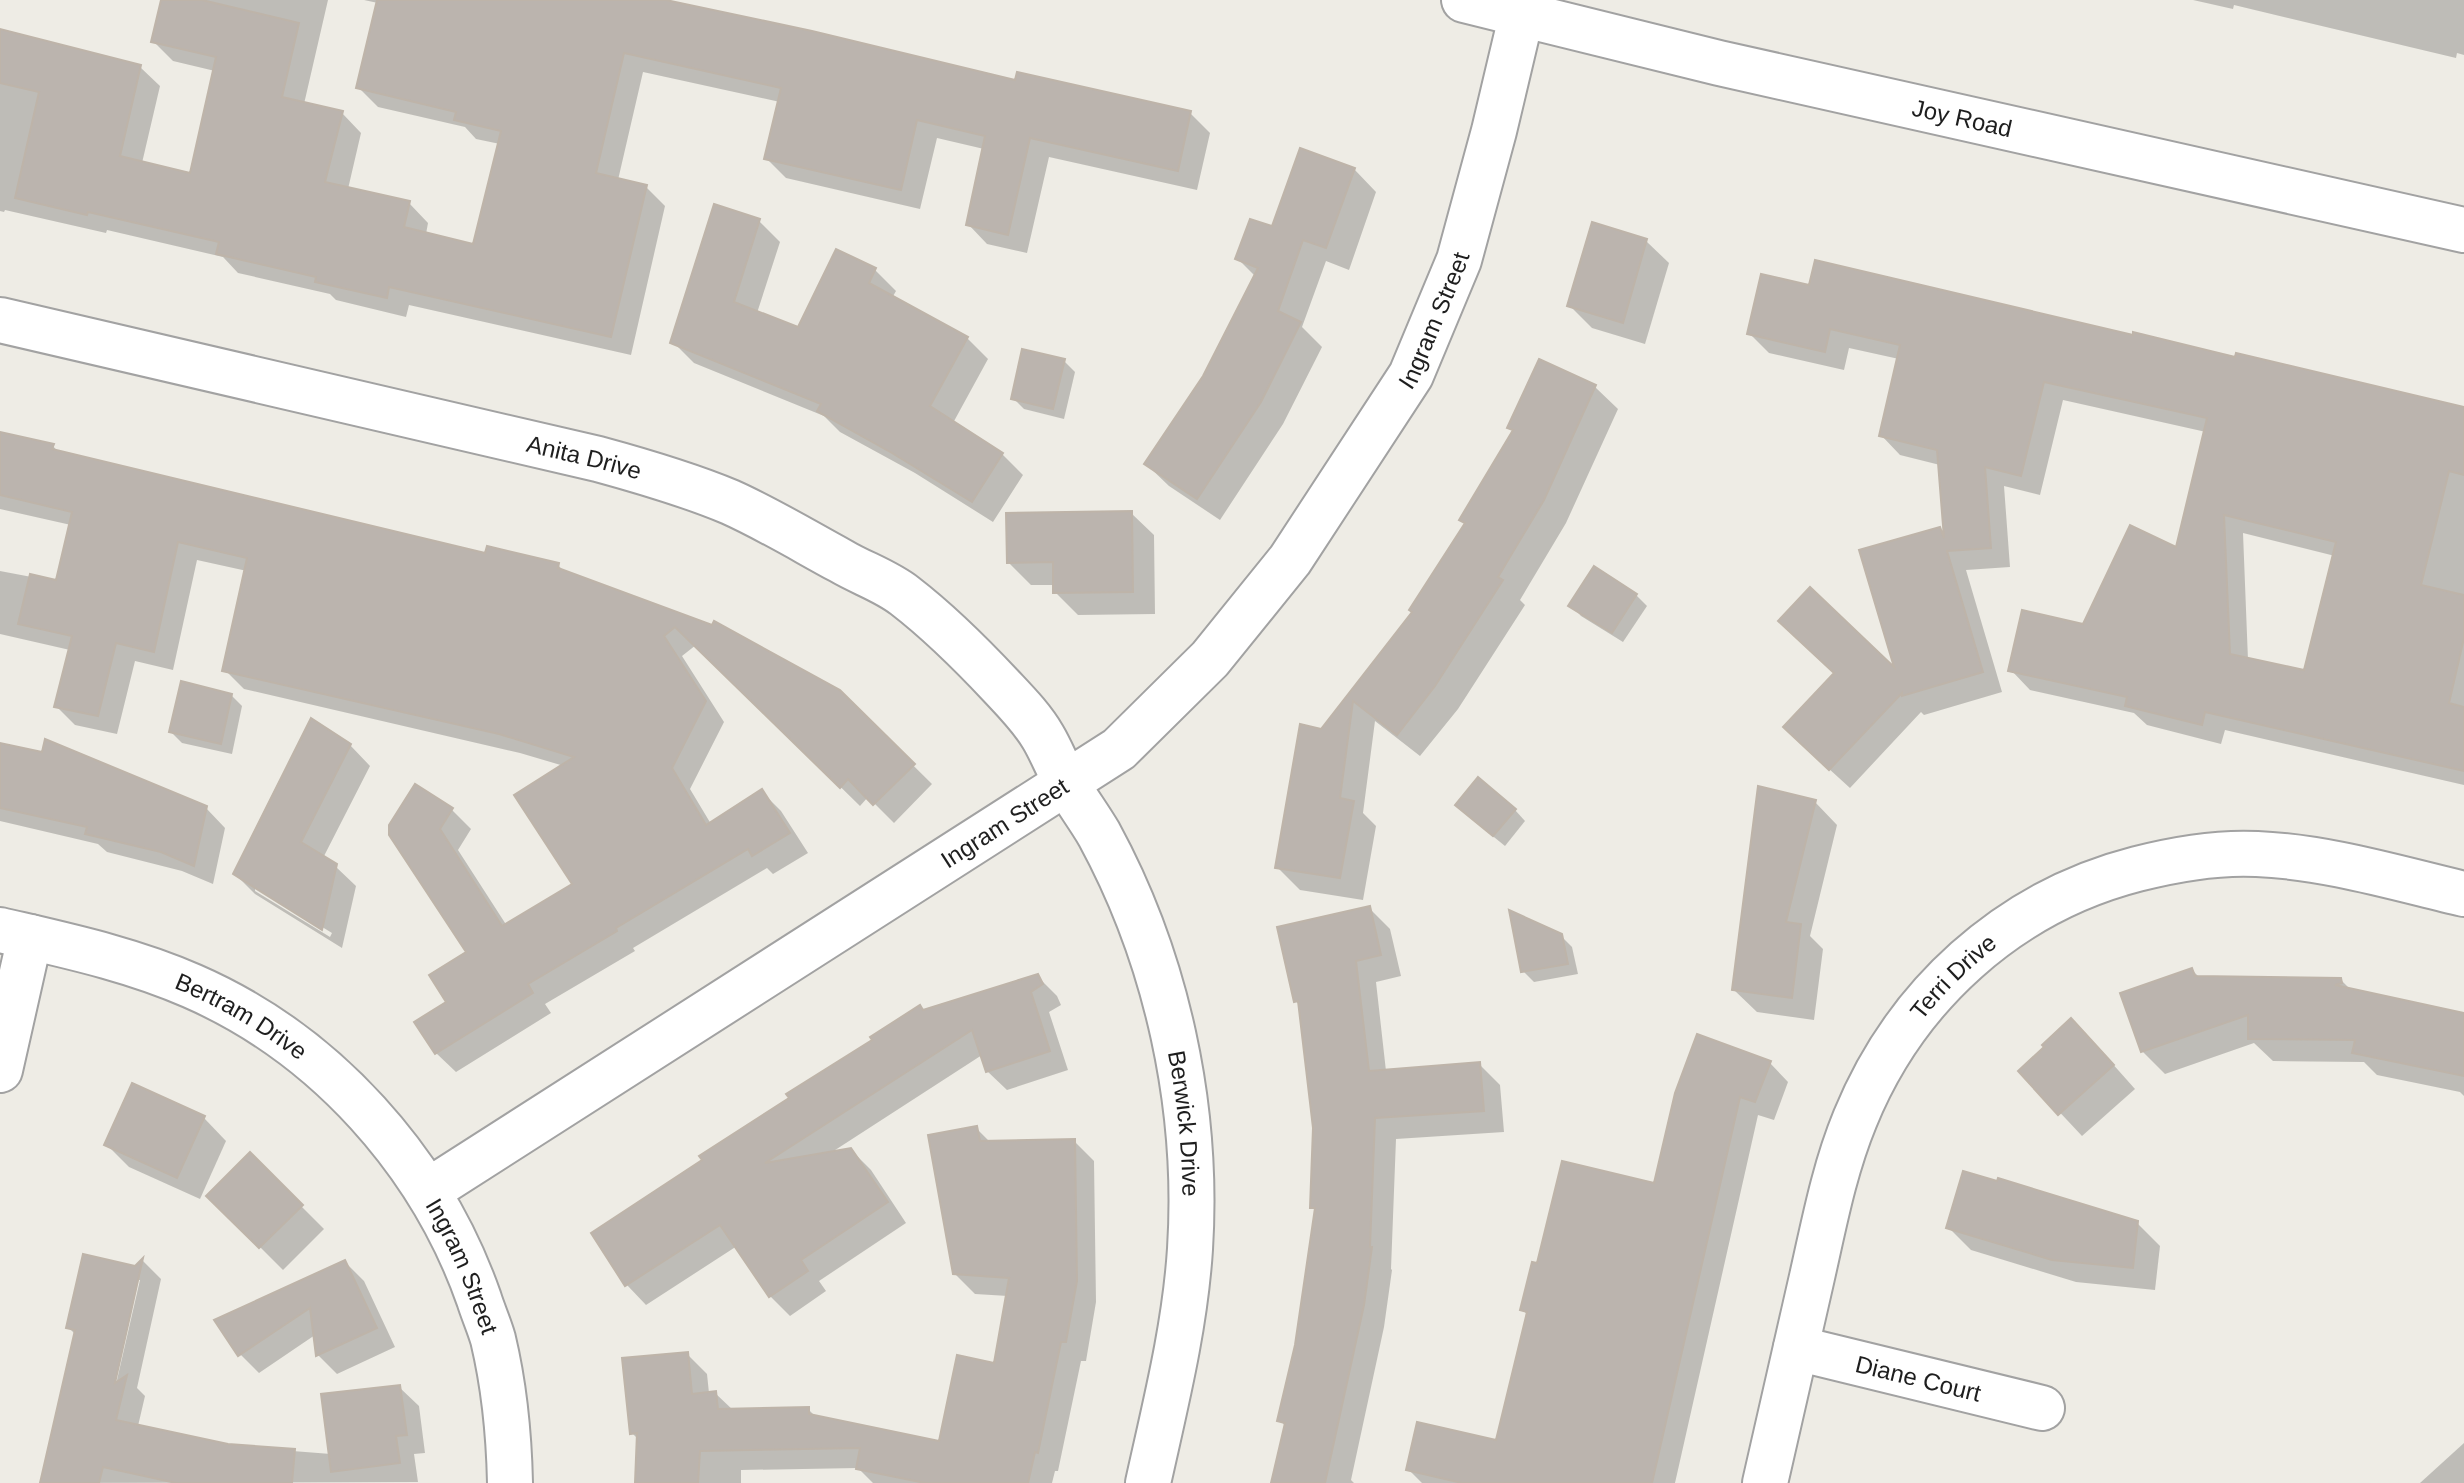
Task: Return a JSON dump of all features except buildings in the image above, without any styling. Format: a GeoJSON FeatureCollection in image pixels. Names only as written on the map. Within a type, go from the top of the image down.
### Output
{"type":"FeatureCollection","features":[{"type":"Feature","properties":{"kind":"street","name":"Joy Road"},"geometry":{"type":"LineString","coordinates":[[1464,0],[1719,63],[2464,230]]}},
{"type":"Feature","properties":{"kind":"street","name":"Ingram Street"},"geometry":{"type":"LineString","coordinates":[[510,1483],[507,1427],[492,1338],[467,1264],[428,1191],[1119,749],[1210,659],[1290,560],[1411,375],[1459,260],[1522,13]]}},
{"type":"Feature","properties":{"kind":"street","name":"Anita Drive"},"geometry":{"type":"LineString","coordinates":[[0,320],[598,459],[671,480],[730,502],[902,593],[963,646],[1031,719],[1066,782]]}},
{"type":"Feature","properties":{"kind":"street","name":"Berwick Drive"},"geometry":{"type":"LineString","coordinates":[[1066,782],[1098,833],[1147,944],[1166,1003],[1188,1124],[1190,1248],[1184,1310],[1148,1483]]}},
{"type":"Feature","properties":{"kind":"street","name":"Terri Drive"},"geometry":{"type":"LineString","coordinates":[[1765,1483],[1833,1184],[1855,1120],[1876,1074],[1902,1030],[1950,973],[1983,944],[2059,896],[2111,876],[2162,862],[2208,855],[2300,857],[2464,894]]}},
{"type":"Feature","properties":{"kind":"street","name":"Bertram Drive"},"geometry":{"type":"LineString","coordinates":[[15,934],[146,967],[194,987],[255,1019],[311,1060],[350,1094],[396,1146],[428,1191]]}},
{"type":"Feature","properties":{"kind":"street"},"geometry":{"type":"LineString","coordinates":[[0,1070],[15,934]]}},
{"type":"Feature","properties":{"kind":"street","name":"Diane Court"},"geometry":{"type":"LineString","coordinates":[[1796,1348],[2042,1408]]}}]}
